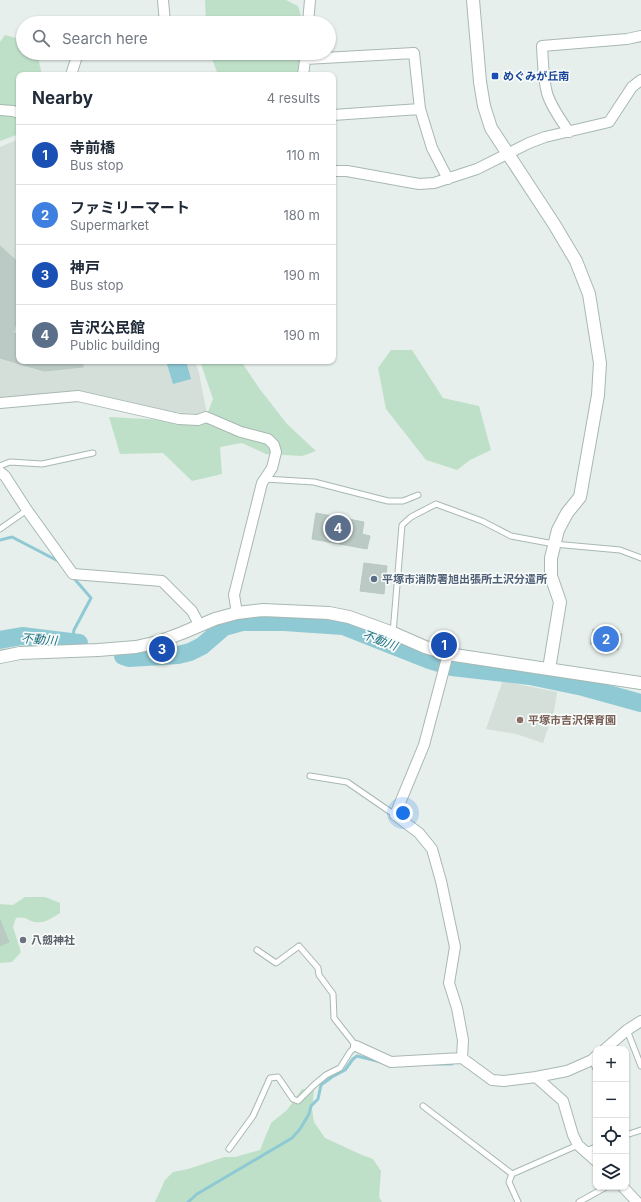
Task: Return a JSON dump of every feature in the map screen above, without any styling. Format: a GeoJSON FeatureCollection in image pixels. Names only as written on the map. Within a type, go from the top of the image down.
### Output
{"type":"FeatureCollection","features":[{"type":"Feature","properties":{"kind":"street"},"geometry":{"type":"LineString","coordinates":[[163,0],[165,16]]}},
{"type":"Feature","properties":{"kind":"street"},"geometry":{"type":"LineString","coordinates":[[309,16],[310,0]]}},
{"type":"Feature","properties":{"kind":"street"},"geometry":{"type":"LineString","coordinates":[[473,0],[476,48],[484,106],[491,128],[554,224],[576,261],[589,294],[600,363],[598,396],[580,497],[567,513],[558,530],[551,558],[551,576],[560,602],[549,669]]}},
{"type":"Feature","properties":{"kind":"street"},"geometry":{"type":"LineString","coordinates":[[569,132],[555,111],[548,95],[544,79],[542,46],[627,39],[641,36]]}},
{"type":"Feature","properties":{"kind":"street"},"geometry":{"type":"LineString","coordinates":[[336,55],[414,53],[420,109],[432,148],[448,178]]}},
{"type":"Feature","properties":{"kind":"street"},"geometry":{"type":"LineString","coordinates":[[72,72],[76,60]]}},
{"type":"Feature","properties":{"kind":"street"},"geometry":{"type":"LineString","coordinates":[[303,72],[305,60]]}},
{"type":"Feature","properties":{"kind":"street"},"geometry":{"type":"LineString","coordinates":[[336,171],[347,171],[419,184],[434,183],[477,169],[545,137],[610,122],[632,87],[641,80]]}},
{"type":"Feature","properties":{"kind":"street"},"geometry":{"type":"LineString","coordinates":[[336,115],[420,109]]}},
{"type":"Feature","properties":{"kind":"street"},"geometry":{"type":"LineString","coordinates":[[0,110],[13,110],[16,112]]}},
{"type":"Feature","properties":{"kind":"street"},"geometry":{"type":"LineString","coordinates":[[0,403],[78,396],[179,419],[198,420],[206,416],[241,432],[268,439],[274,445],[276,452],[272,468],[264,479],[234,595],[237,613]]}},
{"type":"Feature","properties":{"kind":"street"},"geometry":{"type":"LineString","coordinates":[[0,472],[5,476],[73,574],[162,581],[192,612],[200,626]]}},
{"type":"Feature","properties":{"kind":"street"},"geometry":{"type":"LineString","coordinates":[[0,658],[20,653],[136,647],[158,642],[215,619],[237,613],[263,610],[329,613],[349,617],[393,633],[425,647],[448,654],[641,682]]}},
{"type":"Feature","properties":{"kind":"street"},"geometry":{"type":"LineString","coordinates":[[448,654],[424,745],[395,815],[419,833],[432,849],[441,881],[455,947],[449,983],[457,1008],[463,1040],[462,1058]]}},
{"type":"Feature","properties":{"kind":"street"},"geometry":{"type":"LineString","coordinates":[[608,1046],[627,1030],[641,1021]]}},
{"type":"Feature","properties":{"kind":"street"},"geometry":{"type":"LineString","coordinates":[[356,1046],[391,1062],[462,1058],[492,1080],[504,1081],[567,1071],[593,1063]]}},
{"type":"Feature","properties":{"kind":"street"},"geometry":{"type":"LineString","coordinates":[[536,1077],[562,1101],[573,1135],[581,1148],[593,1158]]}},
{"type":"Feature","properties":{"kind":"street"},"geometry":{"type":"LineString","coordinates":[[626,1190],[637,1202]]}},
{"type":"Feature","properties":{"kind":"lane"},"geometry":{"type":"LineString","coordinates":[[0,466],[10,462],[42,464],[93,453]]}},
{"type":"Feature","properties":{"kind":"lane"},"geometry":{"type":"LineString","coordinates":[[264,479],[314,482],[388,501],[402,501],[418,495]]}},
{"type":"Feature","properties":{"kind":"lane"},"geometry":{"type":"LineString","coordinates":[[393,633],[402,525],[411,517],[436,504],[482,521],[511,536],[554,544],[620,550],[641,558]]}},
{"type":"Feature","properties":{"kind":"lane"},"geometry":{"type":"LineString","coordinates":[[0,529],[28,510]]}},
{"type":"Feature","properties":{"kind":"lane"},"geometry":{"type":"LineString","coordinates":[[310,776],[347,782],[395,815]]}},
{"type":"Feature","properties":{"kind":"lane"},"geometry":{"type":"LineString","coordinates":[[229,1149],[252,1116],[270,1078],[278,1077],[293,1099],[298,1101],[326,1075],[340,1068],[350,1052],[356,1046],[334,1018],[333,994],[319,975],[318,968],[299,946],[276,963],[257,950]]}},
{"type":"Feature","properties":{"kind":"lane"},"geometry":{"type":"LineString","coordinates":[[627,1030],[641,1066]]}},
{"type":"Feature","properties":{"kind":"lane"},"geometry":{"type":"LineString","coordinates":[[423,1106],[512,1174]]}},
{"type":"Feature","properties":{"kind":"lane"},"geometry":{"type":"LineString","coordinates":[[629,1133],[641,1130]]}},
{"type":"Feature","properties":{"kind":"lane"},"geometry":{"type":"LineString","coordinates":[[518,1202],[509,1182],[512,1174],[581,1148],[593,1147]]}},
{"type":"Feature","properties":{"kind":"lane"},"geometry":{"type":"LineString","coordinates":[[579,1202],[601,1190]]}},
{"type":"Feature","properties":{"kind":"shaded area"},"geometry":{"type":"Polygon","coordinates":[[[16,140],[16,364],[196,364],[207,415],[163,411],[78,392],[0,401],[0,147],[16,140]]]}},
{"type":"Feature","properties":{"kind":"shaded area","name":"平塚市吉沢保育園"},"geometry":{"type":"Polygon","coordinates":[[[503,680],[557,692],[554,711],[543,743],[516,734],[486,729],[503,680]]]}},
{"type":"Feature","properties":{"kind":"green space"},"geometry":{"type":"Polygon","coordinates":[[[205,0],[286,0],[298,6],[301,16],[206,16],[205,0]]]}},
{"type":"Feature","properties":{"kind":"green space"},"geometry":{"type":"Polygon","coordinates":[[[5,35],[16,38],[16,60],[39,60],[41,72],[16,72],[16,135],[0,141],[0,42],[5,35]]]}},
{"type":"Feature","properties":{"kind":"green space"},"geometry":{"type":"Polygon","coordinates":[[[213,60],[299,60],[298,72],[217,72],[213,60]]]}},
{"type":"Feature","properties":{"kind":"green space"},"geometry":{"type":"Polygon","coordinates":[[[391,350],[412,350],[443,398],[479,406],[491,450],[470,460],[457,470],[426,460],[386,409],[378,368],[391,350]]]}},
{"type":"Feature","properties":{"kind":"green space"},"geometry":{"type":"Polygon","coordinates":[[[201,364],[243,364],[259,388],[287,424],[316,451],[302,456],[266,454],[242,443],[220,447],[222,474],[192,481],[163,453],[120,454],[109,417],[204,422],[213,399],[201,364]]]}},
{"type":"Feature","properties":{"kind":"green space"},"geometry":{"type":"Polygon","coordinates":[[[25,897],[45,897],[60,903],[60,913],[49,920],[42,922],[35,922],[24,918],[16,918],[13,927],[21,952],[12,962],[0,963],[0,904],[13,905],[25,897]]]}},
{"type":"Feature","properties":{"kind":"green space"},"geometry":{"type":"Polygon","coordinates":[[[302,1089],[314,1091],[312,1109],[314,1122],[325,1138],[373,1159],[381,1171],[379,1197],[382,1202],[155,1202],[165,1180],[173,1172],[188,1169],[224,1157],[235,1157],[260,1150],[271,1123],[287,1110],[302,1089]]]}},
{"type":"Feature","properties":{"kind":"water"},"geometry":{"type":"Polygon","coordinates":[[[167,364],[187,364],[191,379],[173,384],[167,364]]]}},
{"type":"Feature","properties":{"kind":"building"},"geometry":{"type":"Polygon","coordinates":[[[0,246],[16,260],[16,323],[13,333],[16,334],[16,363],[0,358],[0,246]]]}},
{"type":"Feature","properties":{"kind":"building"},"geometry":{"type":"Polygon","coordinates":[[[20,364],[83,364],[83,367],[44,371],[20,364]]]}},
{"type":"Feature","properties":{"kind":"building"},"geometry":{"type":"Polygon","coordinates":[[[316,513],[364,522],[362,534],[370,536],[367,549],[312,539],[316,513]]]}},
{"type":"Feature","properties":{"kind":"building","name":"平塚市消防署旭出張所土沢分遣所"},"geometry":{"type":"Polygon","coordinates":[[[364,563],[387,566],[384,594],[360,591],[364,563]]]}},
{"type":"Feature","properties":{"kind":"building"},"geometry":{"type":"Polygon","coordinates":[[[593,629],[622,634],[618,650],[590,644],[593,629]]]}},
{"type":"Feature","properties":{"kind":"building"},"geometry":{"type":"Polygon","coordinates":[[[0,920],[9,942],[0,946],[0,920]]]}},
{"type":"Feature","properties":{"kind":"waterway"},"geometry":{"type":"LineString","coordinates":[[0,540],[12,537],[60,562]]}},
{"type":"Feature","properties":{"kind":"waterway"},"geometry":{"type":"LineString","coordinates":[[72,576],[91,598],[74,630],[72,641]]}},
{"type":"Feature","properties":{"kind":"waterway","name":"不動川"},"geometry":{"type":"LineString","coordinates":[[123,656],[129,658],[178,655],[190,652],[202,646],[224,627],[242,622],[284,622],[343,626],[429,660],[452,667],[530,676],[583,687],[641,703]]}},
{"type":"Feature","properties":{"kind":"waterway","name":"不動川"},"geometry":{"type":"LineString","coordinates":[[0,640],[22,636],[79,643]]}},
{"type":"Feature","properties":{"kind":"waterway"},"geometry":{"type":"LineString","coordinates":[[188,1202],[197,1194],[292,1138],[300,1129],[309,1114],[311,1106],[318,1099],[321,1085],[345,1070],[357,1056],[381,1062]]}},
{"type":"Feature","properties":{"kind":"waterway"},"geometry":{"type":"LineString","coordinates":[[434,1064],[452,1064]]}},
{"type":"Feature","properties":{"kind":"place","name":"めぐみが丘南"},"geometry":{"type":"Point","coordinates":[495,76]}},
{"type":"Feature","properties":{"kind":"place","name":"吉沢公民館"},"geometry":{"type":"Point","coordinates":[338,528]}},
{"type":"Feature","properties":{"kind":"place","name":"平塚市消防署旭出張所土沢分遣所"},"geometry":{"type":"Point","coordinates":[374,579]}},
{"type":"Feature","properties":{"kind":"place","name":"ファミリーマート"},"geometry":{"type":"Point","coordinates":[606,639]}},
{"type":"Feature","properties":{"kind":"place","name":"寺前橋"},"geometry":{"type":"Point","coordinates":[444,645]}},
{"type":"Feature","properties":{"kind":"place","name":"神戸"},"geometry":{"type":"Point","coordinates":[162,649]}},
{"type":"Feature","properties":{"kind":"place","name":"平塚市吉沢保育園"},"geometry":{"type":"Point","coordinates":[520,720]}},
{"type":"Feature","properties":{"kind":"place","name":"八劔神社"},"geometry":{"type":"Point","coordinates":[23,940]}}]}
